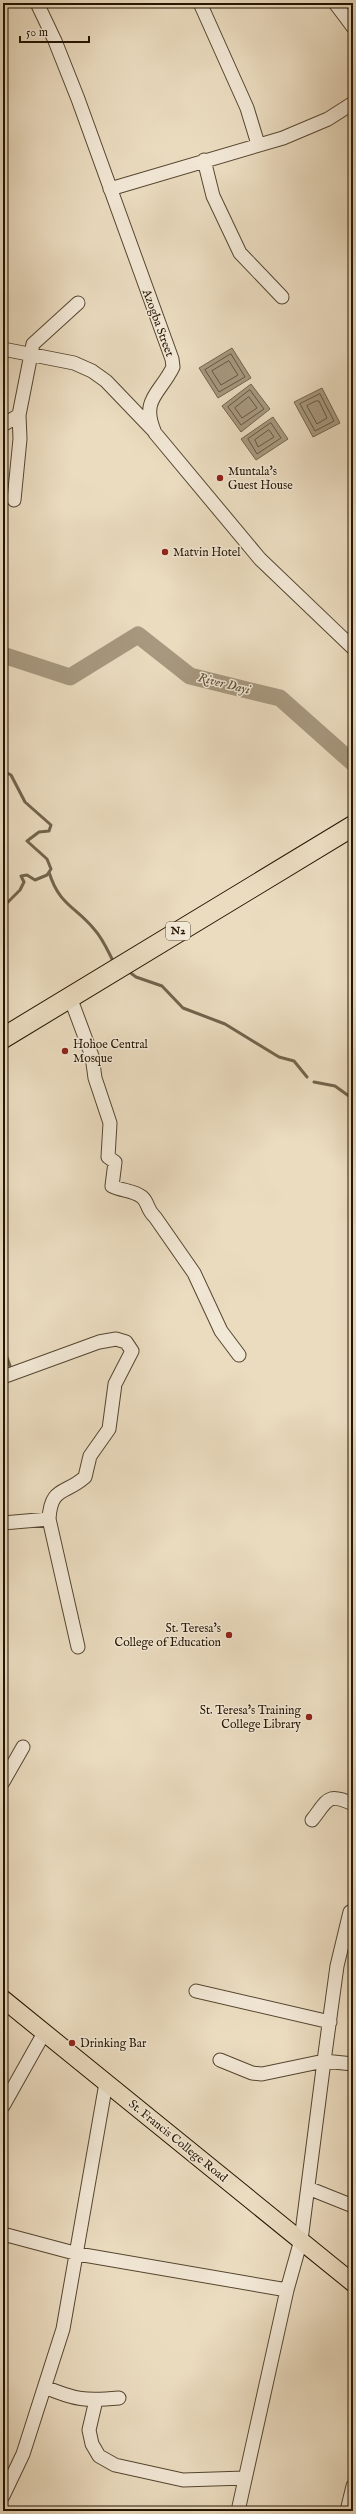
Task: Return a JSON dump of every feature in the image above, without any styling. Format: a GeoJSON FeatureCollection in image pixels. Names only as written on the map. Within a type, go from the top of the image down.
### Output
{"type":"FeatureCollection","features":[{"type":"Feature","properties":{"kind":"highway","name":"N2"},"geometry":{"type":"LineString","coordinates":[[3,1038],[352,829]]}},
{"type":"Feature","properties":{"kind":"main road","name":"St. Francis College Road"},"geometry":{"type":"LineString","coordinates":[[3,1999],[353,2283]]}},
{"type":"Feature","properties":{"kind":"street","name":"Azogba Street"},"geometry":{"type":"LineString","coordinates":[[36,3],[61,55],[172,359],[173,367],[153,394],[149,406],[150,420],[155,433],[260,559],[353,648]]}},
{"type":"Feature","properties":{"kind":"street"},"geometry":{"type":"LineString","coordinates":[[200,3],[247,108],[258,144]]}},
{"type":"Feature","properties":{"kind":"street"},"geometry":{"type":"LineString","coordinates":[[335,3],[353,27]]}},
{"type":"Feature","properties":{"kind":"street"},"geometry":{"type":"LineString","coordinates":[[110,189],[309,128],[353,103]]}},
{"type":"Feature","properties":{"kind":"street"},"geometry":{"type":"LineString","coordinates":[[204,160],[213,196],[240,253],[282,297]]}},
{"type":"Feature","properties":{"kind":"street"},"geometry":{"type":"LineString","coordinates":[[14,500],[20,415],[31,353],[36,340],[78,304]]}},
{"type":"Feature","properties":{"kind":"street"},"geometry":{"type":"LineString","coordinates":[[3,349],[31,353],[74,363],[92,371],[106,381],[155,433]]}},
{"type":"Feature","properties":{"kind":"street"},"geometry":{"type":"LineString","coordinates":[[3,424],[20,415]]}},
{"type":"Feature","properties":{"kind":"street"},"geometry":{"type":"LineString","coordinates":[[70,997],[92,1056],[95,1078],[110,1123],[108,1157],[115,1162],[112,1186],[120,1190],[136,1193],[144,1199],[147,1210],[155,1217],[194,1273],[221,1331],[239,1355]]}},
{"type":"Feature","properties":{"kind":"street"},"geometry":{"type":"LineString","coordinates":[[3,1377],[100,1342],[116,1339],[126,1342],[132,1352],[115,1384],[109,1429],[90,1456],[85,1477],[53,1498],[49,1519],[78,1647]]}},
{"type":"Feature","properties":{"kind":"street"},"geometry":{"type":"LineString","coordinates":[[3,1523],[49,1519]]}},
{"type":"Feature","properties":{"kind":"street"},"geometry":{"type":"LineString","coordinates":[[3,1782],[23,1747]]}},
{"type":"Feature","properties":{"kind":"street"},"geometry":{"type":"LineString","coordinates":[[312,1820],[332,1798],[337,1796],[353,1804]]}},
{"type":"Feature","properties":{"kind":"street"},"geometry":{"type":"LineString","coordinates":[[238,2511],[287,2290],[300,2240],[337,1966],[350,1912]]}},
{"type":"Feature","properties":{"kind":"street"},"geometry":{"type":"LineString","coordinates":[[196,1991],[330,2022]]}},
{"type":"Feature","properties":{"kind":"street"},"geometry":{"type":"LineString","coordinates":[[3,2106],[44,2033]]}},
{"type":"Feature","properties":{"kind":"street"},"geometry":{"type":"LineString","coordinates":[[220,2060],[252,2073],[262,2074],[324,2061],[353,2064]]}},
{"type":"Feature","properties":{"kind":"street"},"geometry":{"type":"LineString","coordinates":[[3,2496],[23,2454],[63,2329],[78,2254],[106,2083]]}},
{"type":"Feature","properties":{"kind":"street"},"geometry":{"type":"LineString","coordinates":[[308,2188],[353,2206]]}},
{"type":"Feature","properties":{"kind":"street"},"geometry":{"type":"LineString","coordinates":[[3,2234],[78,2254],[287,2290]]}},
{"type":"Feature","properties":{"kind":"street"},"geometry":{"type":"LineString","coordinates":[[45,2387],[69,2397],[96,2400],[119,2398]]}},
{"type":"Feature","properties":{"kind":"street"},"geometry":{"type":"LineString","coordinates":[[96,2400],[89,2430],[92,2444],[100,2456],[115,2465],[183,2480],[245,2478]]}},
{"type":"Feature","properties":{"kind":"street"},"geometry":{"type":"LineString","coordinates":[[347,2511],[353,2486]]}},
{"type":"Feature","properties":{"kind":"water"},"geometry":{"type":"Polygon","coordinates":[[[232,348],[251,378],[218,398],[199,368],[232,348]]]}},
{"type":"Feature","properties":{"kind":"water"},"geometry":{"type":"Polygon","coordinates":[[[251,384],[270,409],[241,432],[222,406],[251,384]]]}},
{"type":"Feature","properties":{"kind":"water"},"geometry":{"type":"Polygon","coordinates":[[[322,388],[340,423],[313,437],[294,402],[322,388]]]}},
{"type":"Feature","properties":{"kind":"water"},"geometry":{"type":"Polygon","coordinates":[[[273,417],[288,439],[256,460],[241,439],[273,417]]]}},
{"type":"Feature","properties":{"kind":"waterway","name":"River Dayi"},"geometry":{"type":"LineString","coordinates":[[3,655],[70,677],[138,635],[190,676],[280,698],[353,763]]}},
{"type":"Feature","properties":{"kind":"waterway"},"geometry":{"type":"LineString","coordinates":[[3,771],[11,775],[25,802],[51,825],[49,831],[39,832],[27,841],[47,859],[51,869],[47,875],[35,880],[27,875],[21,876],[24,882],[20,890],[3,907]]}},
{"type":"Feature","properties":{"kind":"waterway"},"geometry":{"type":"LineString","coordinates":[[49,872],[58,892],[97,933],[105,944],[113,961]]}},
{"type":"Feature","properties":{"kind":"waterway"},"geometry":{"type":"LineString","coordinates":[[128,971],[136,977],[162,986],[183,1008],[225,1024],[279,1057],[294,1061],[307,1077]]}},
{"type":"Feature","properties":{"kind":"waterway"},"geometry":{"type":"LineString","coordinates":[[3,1052],[3,1066]]}},
{"type":"Feature","properties":{"kind":"waterway"},"geometry":{"type":"LineString","coordinates":[[314,1082],[335,1086],[353,1099]]}},
{"type":"Feature","properties":{"kind":"waterway"},"geometry":{"type":"LineString","coordinates":[[3,1346],[10,1366]]}},
{"type":"Feature","properties":{"kind":"place","name":"Muntala's Guest House"},"geometry":{"type":"Point","coordinates":[220,478]}},
{"type":"Feature","properties":{"kind":"place","name":"Matvin Hotel"},"geometry":{"type":"Point","coordinates":[165,552]}},
{"type":"Feature","properties":{"kind":"place","name":"Hohoe Central Mosque"},"geometry":{"type":"Point","coordinates":[65,1051]}},
{"type":"Feature","properties":{"kind":"place","name":"St. Teresa's College of Education"},"geometry":{"type":"Point","coordinates":[229,1635]}},
{"type":"Feature","properties":{"kind":"place","name":"St. Teresa's Training College Library"},"geometry":{"type":"Point","coordinates":[309,1717]}},
{"type":"Feature","properties":{"kind":"place","name":"Drinking Bar"},"geometry":{"type":"Point","coordinates":[72,2043]}}]}
